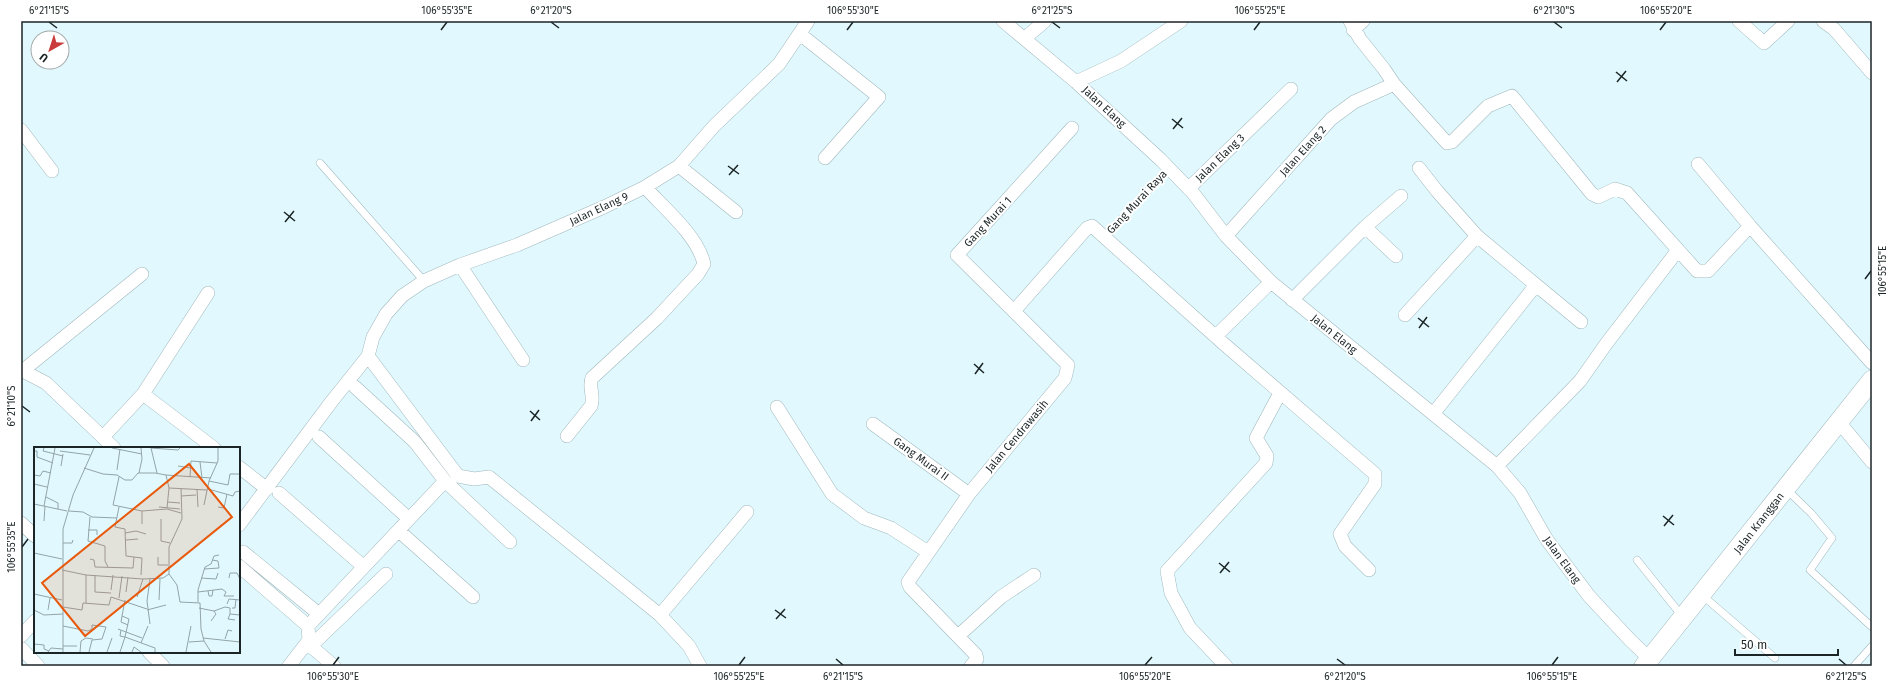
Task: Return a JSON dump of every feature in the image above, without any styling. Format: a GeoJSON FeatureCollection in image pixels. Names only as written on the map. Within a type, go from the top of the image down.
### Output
{"type":"FeatureCollection","features":[{"type":"Feature","properties":{"kind":"main road","name":"Jalan Kranggan"},"geometry":{"type":"LineString","coordinates":[[1647,662],[1684,618],[1872,380]]}},
{"type":"Feature","properties":{"kind":"street","name":"Jalan Elang 9"},"geometry":{"type":"LineString","coordinates":[[368,356],[373,337],[386,314],[402,296],[424,281],[460,265],[517,245],[604,208],[646,187],[679,166],[714,126],[779,64],[808,21]]}},
{"type":"Feature","properties":{"kind":"street","name":"Jalan Elang"},"geometry":{"type":"LineString","coordinates":[[1003,21],[1076,82],[1169,168],[1189,188],[1226,236],[1271,282],[1497,466],[1520,493],[1547,540],[1589,596],[1630,640],[1647,662]]}},
{"type":"Feature","properties":{"kind":"street"},"geometry":{"type":"LineString","coordinates":[[1025,38],[1045,21]]}},
{"type":"Feature","properties":{"kind":"street"},"geometry":{"type":"LineString","coordinates":[[1076,82],[1121,61],[1182,21]]}},
{"type":"Feature","properties":{"kind":"street"},"geometry":{"type":"LineString","coordinates":[[1742,23],[1764,43],[1788,21]]}},
{"type":"Feature","properties":{"kind":"street"},"geometry":{"type":"LineString","coordinates":[[1823,21],[1834,29],[1872,73]]}},
{"type":"Feature","properties":{"kind":"street"},"geometry":{"type":"LineString","coordinates":[[1356,24],[1394,84],[1447,143],[1450,143],[1488,106],[1512,96],[1592,194],[1598,197],[1615,189],[1627,193],[1697,271],[1708,271],[1750,226]]}},
{"type":"Feature","properties":{"kind":"street"},"geometry":{"type":"LineString","coordinates":[[800,34],[879,97],[825,158]]}},
{"type":"Feature","properties":{"kind":"street","name":"Jalan Elang 2"},"geometry":{"type":"LineString","coordinates":[[1226,236],[1332,119],[1354,102],[1394,84]]}},
{"type":"Feature","properties":{"kind":"street","name":"Jalan Elang 3"},"geometry":{"type":"LineString","coordinates":[[1189,188],[1290,89]]}},
{"type":"Feature","properties":{"kind":"street","name":"Gang Murai 1"},"geometry":{"type":"LineString","coordinates":[[1014,311],[957,255],[1072,128]]}},
{"type":"Feature","properties":{"kind":"street"},"geometry":{"type":"LineString","coordinates":[[21,130],[52,171]]}},
{"type":"Feature","properties":{"kind":"street"},"geometry":{"type":"LineString","coordinates":[[1698,164],[1750,226],[1872,363]]}},
{"type":"Feature","properties":{"kind":"street"},"geometry":{"type":"LineString","coordinates":[[679,166],[736,212]]}},
{"type":"Feature","properties":{"kind":"street"},"geometry":{"type":"LineString","coordinates":[[1419,168],[1437,191],[1477,236],[1581,322]]}},
{"type":"Feature","properties":{"kind":"street"},"geometry":{"type":"LineString","coordinates":[[567,436],[591,406],[594,400],[591,386],[592,378],[657,318],[698,274],[704,264],[703,257],[690,236],[646,187]]}},
{"type":"Feature","properties":{"kind":"street"},"geometry":{"type":"LineString","coordinates":[[1292,300],[1365,227],[1401,196]]}},
{"type":"Feature","properties":{"kind":"street"},"geometry":{"type":"LineString","coordinates":[[1014,311],[1087,228],[1092,226],[1375,474],[1375,484],[1340,534],[1345,546],[1369,570]]}},
{"type":"Feature","properties":{"kind":"street"},"geometry":{"type":"LineString","coordinates":[[1365,227],[1396,256]]}},
{"type":"Feature","properties":{"kind":"street"},"geometry":{"type":"LineString","coordinates":[[1405,315],[1477,236]]}},
{"type":"Feature","properties":{"kind":"street"},"geometry":{"type":"LineString","coordinates":[[1497,466],[1580,381],[1678,250]]}},
{"type":"Feature","properties":{"kind":"street"},"geometry":{"type":"LineString","coordinates":[[460,265],[522,360]]}},
{"type":"Feature","properties":{"kind":"street"},"geometry":{"type":"LineString","coordinates":[[113,447],[46,383],[22,371],[142,274]]}},
{"type":"Feature","properties":{"kind":"street"},"geometry":{"type":"LineString","coordinates":[[1216,336],[1271,282]]}},
{"type":"Feature","properties":{"kind":"street"},"geometry":{"type":"LineString","coordinates":[[1433,414],[1536,285]]}},
{"type":"Feature","properties":{"kind":"street"},"geometry":{"type":"LineString","coordinates":[[103,437],[143,394],[208,293]]}},
{"type":"Feature","properties":{"kind":"street","name":"Jalan Cendrawasih"},"geometry":{"type":"LineString","coordinates":[[971,666],[977,659],[976,655],[910,587],[908,582],[969,494],[1060,384],[1067,372],[1068,366],[1059,355],[1014,311]]}},
{"type":"Feature","properties":{"kind":"street"},"geometry":{"type":"LineString","coordinates":[[240,524],[273,491],[332,401],[368,356],[458,476],[474,478],[489,477],[660,615],[689,646],[700,666]]}},
{"type":"Feature","properties":{"kind":"street"},"geometry":{"type":"LineString","coordinates":[[355,387],[415,442],[445,481],[510,542]]}},
{"type":"Feature","properties":{"kind":"street"},"geometry":{"type":"LineString","coordinates":[[1226,666],[1190,628],[1171,593],[1167,571],[1266,463],[1267,456],[1256,438],[1280,392]]}},
{"type":"Feature","properties":{"kind":"street"},"geometry":{"type":"LineString","coordinates":[[143,394],[213,447]]}},
{"type":"Feature","properties":{"kind":"street"},"geometry":{"type":"LineString","coordinates":[[777,407],[832,494],[864,518],[891,528],[928,552]]}},
{"type":"Feature","properties":{"kind":"street"},"geometry":{"type":"LineString","coordinates":[[1839,422],[1872,462]]}},
{"type":"Feature","properties":{"kind":"street","name":"Gang Murai II"},"geometry":{"type":"LineString","coordinates":[[873,424],[969,494]]}},
{"type":"Feature","properties":{"kind":"street"},"geometry":{"type":"LineString","coordinates":[[318,437],[409,519]]}},
{"type":"Feature","properties":{"kind":"street"},"geometry":{"type":"LineString","coordinates":[[240,468],[273,491],[364,567]]}},
{"type":"Feature","properties":{"kind":"street"},"geometry":{"type":"LineString","coordinates":[[289,666],[308,641],[308,626],[399,532],[409,519],[445,481]]}},
{"type":"Feature","properties":{"kind":"street"},"geometry":{"type":"LineString","coordinates":[[660,615],[747,512]]}},
{"type":"Feature","properties":{"kind":"street"},"geometry":{"type":"LineString","coordinates":[[21,523],[34,535]]}},
{"type":"Feature","properties":{"kind":"street"},"geometry":{"type":"LineString","coordinates":[[399,532],[473,596]]}},
{"type":"Feature","properties":{"kind":"street"},"geometry":{"type":"LineString","coordinates":[[243,552],[319,614]]}},
{"type":"Feature","properties":{"kind":"street"},"geometry":{"type":"LineString","coordinates":[[240,567],[308,626]]}},
{"type":"Feature","properties":{"kind":"street"},"geometry":{"type":"LineString","coordinates":[[308,641],[316,641],[386,574]]}},
{"type":"Feature","properties":{"kind":"street"},"geometry":{"type":"LineString","coordinates":[[958,636],[1001,597],[1034,575]]}},
{"type":"Feature","properties":{"kind":"street"},"geometry":{"type":"LineString","coordinates":[[21,636],[34,622]]}},
{"type":"Feature","properties":{"kind":"street"},"geometry":{"type":"LineString","coordinates":[[308,641],[334,666]]}},
{"type":"Feature","properties":{"kind":"street"},"geometry":{"type":"LineString","coordinates":[[21,648],[38,666]]}},
{"type":"Feature","properties":{"kind":"street"},"geometry":{"type":"LineString","coordinates":[[150,653],[163,666]]}},
{"type":"Feature","properties":{"kind":"lane"},"geometry":{"type":"LineString","coordinates":[[320,163],[424,281]]}},
{"type":"Feature","properties":{"kind":"lane","name":"Gang Murai Raya"},"geometry":{"type":"LineString","coordinates":[[1105,237],[1169,168]]}},
{"type":"Feature","properties":{"kind":"lane"},"geometry":{"type":"LineString","coordinates":[[1786,489],[1811,513],[1832,538],[1810,570],[1872,627]]}},
{"type":"Feature","properties":{"kind":"lane"},"geometry":{"type":"LineString","coordinates":[[1637,560],[1684,618]]}},
{"type":"Feature","properties":{"kind":"lane"},"geometry":{"type":"LineString","coordinates":[[1702,595],[1775,658]]}},
{"type":"Feature","properties":{"kind":"lane"},"geometry":{"type":"LineString","coordinates":[[1854,666],[1872,646]]}}]}
